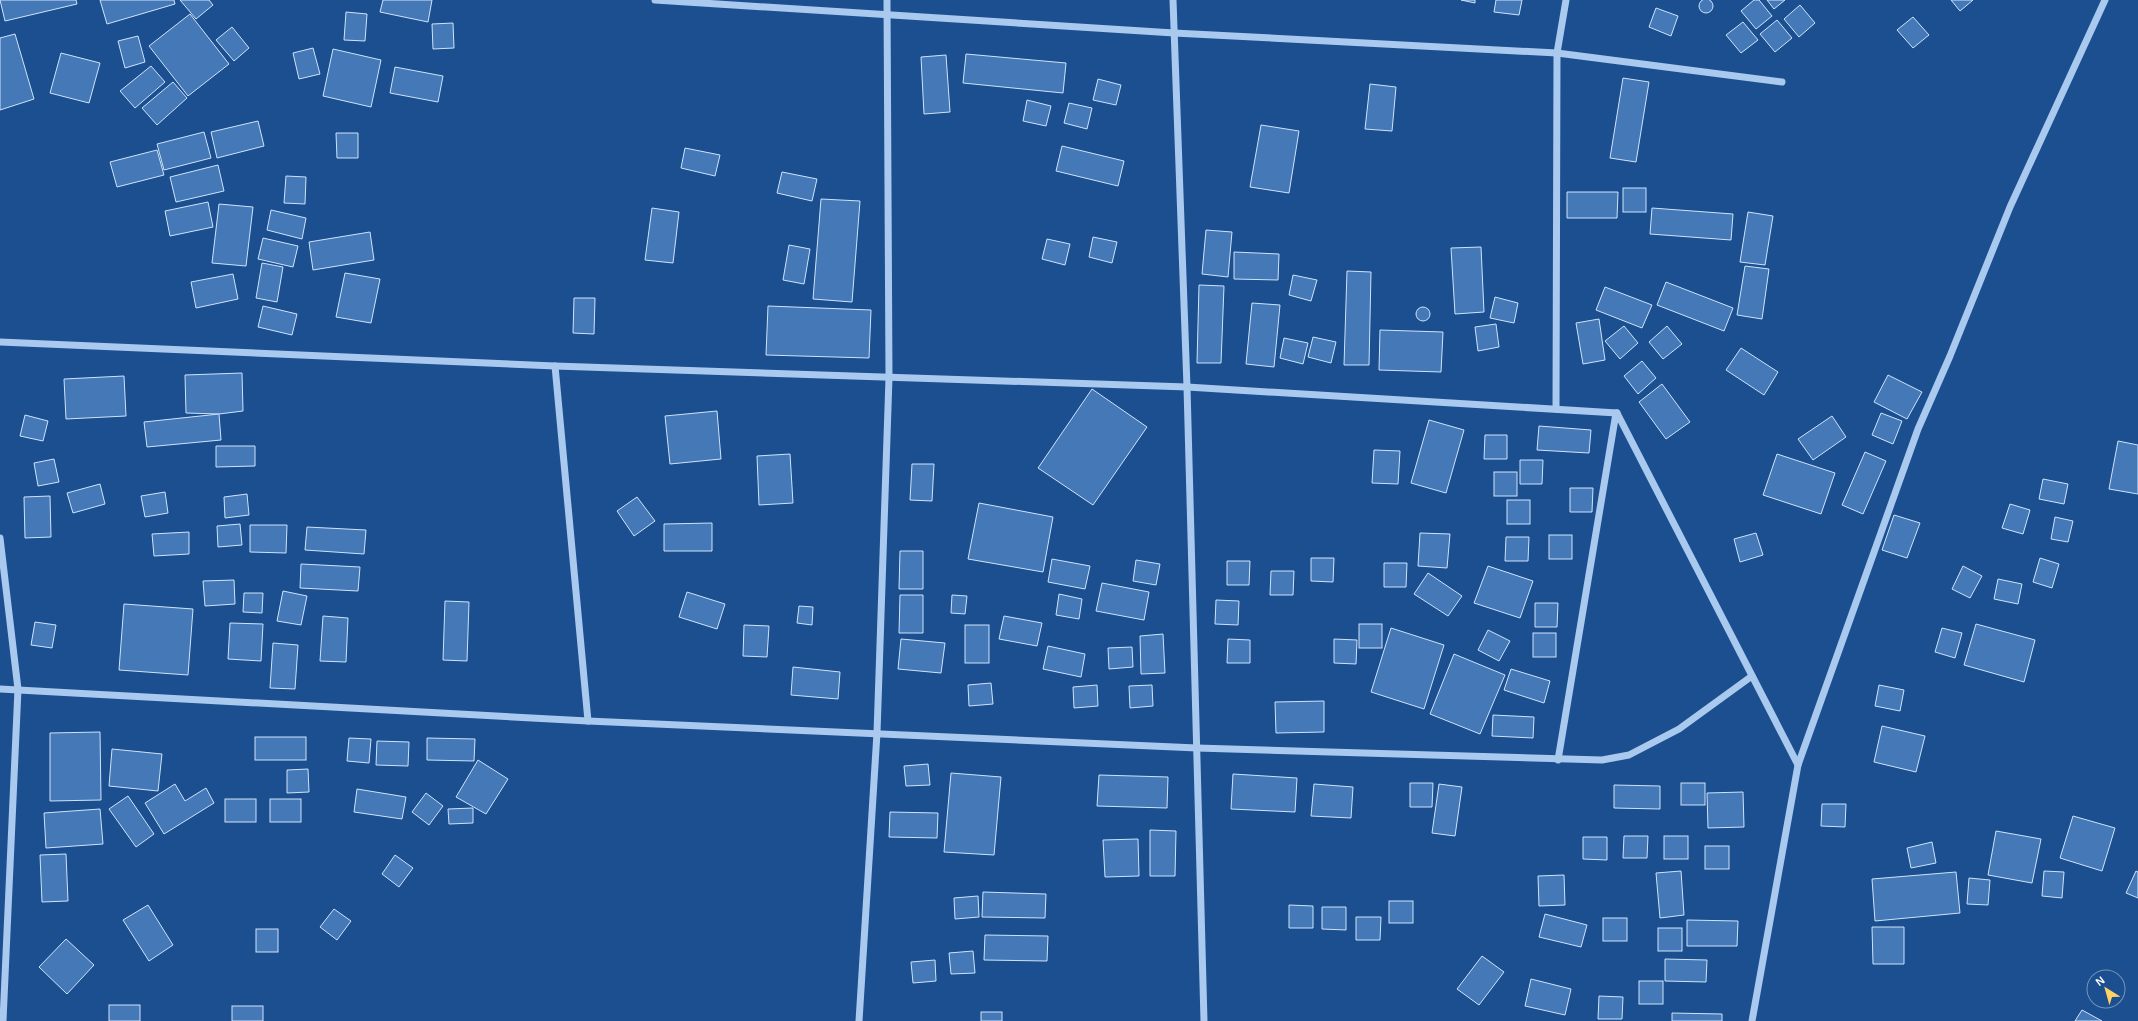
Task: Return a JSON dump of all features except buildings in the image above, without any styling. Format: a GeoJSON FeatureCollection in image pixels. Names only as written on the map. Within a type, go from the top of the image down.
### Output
{"type":"FeatureCollection","features":[{"type":"Feature","properties":{"kind":"street"},"geometry":{"type":"LineString","coordinates":[[655,0],[886,13],[1174,33],[1557,53],[1782,82]]}},
{"type":"Feature","properties":{"kind":"street"},"geometry":{"type":"LineString","coordinates":[[859,1021],[877,733],[889,378],[887,0]]}},
{"type":"Feature","properties":{"kind":"street"},"geometry":{"type":"LineString","coordinates":[[1172,0],[1187,387],[1204,1021]]}},
{"type":"Feature","properties":{"kind":"street"},"geometry":{"type":"LineString","coordinates":[[1556,409],[1557,53],[1566,0]]}},
{"type":"Feature","properties":{"kind":"street"},"geometry":{"type":"LineString","coordinates":[[1752,1021],[1798,766],[1918,429],[1950,356],[2010,207],[2105,0]]}},
{"type":"Feature","properties":{"kind":"street"},"geometry":{"type":"LineString","coordinates":[[0,342],[555,366],[1187,387],[1616,413]]}},
{"type":"Feature","properties":{"kind":"street"},"geometry":{"type":"LineString","coordinates":[[555,366],[588,721]]}},
{"type":"Feature","properties":{"kind":"street"},"geometry":{"type":"LineString","coordinates":[[1616,413],[1798,766]]}},
{"type":"Feature","properties":{"kind":"street"},"geometry":{"type":"LineString","coordinates":[[1558,760],[1616,413]]}},
{"type":"Feature","properties":{"kind":"street"},"geometry":{"type":"LineString","coordinates":[[0,538],[18,689],[3,1021]]}},
{"type":"Feature","properties":{"kind":"street"},"geometry":{"type":"LineString","coordinates":[[0,689],[588,721],[1197,748],[1558,760],[1602,760],[1630,755],[1679,729],[1752,676]]}}]}
